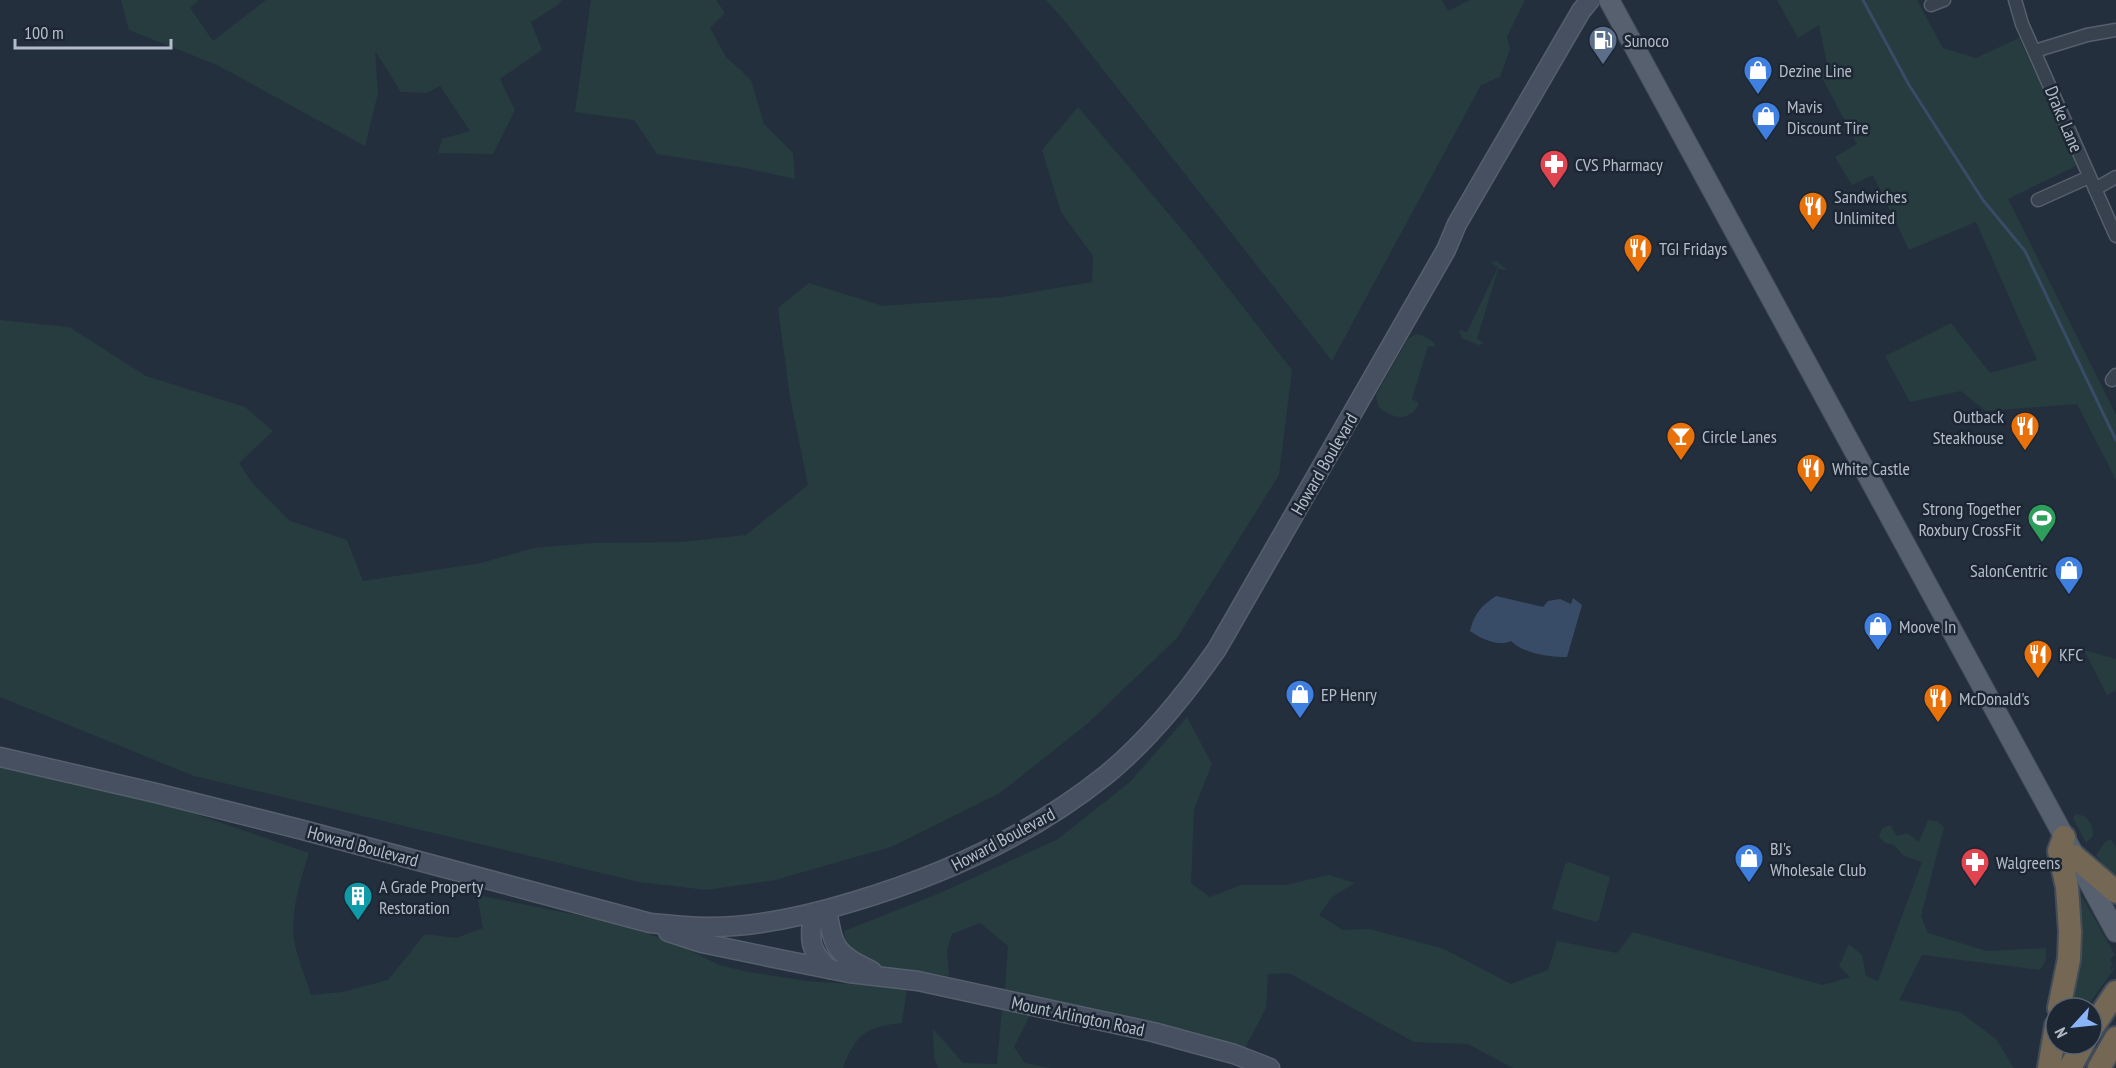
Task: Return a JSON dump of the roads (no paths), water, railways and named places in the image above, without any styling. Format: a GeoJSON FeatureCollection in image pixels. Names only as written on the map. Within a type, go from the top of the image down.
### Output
{"type":"FeatureCollection","features":[{"type":"Feature","properties":{"kind":"highway"},"geometry":{"type":"LineString","coordinates":[[2061,996],[2070,932],[2067,887],[2059,851],[2069,846],[2116,892]]}},
{"type":"Feature","properties":{"kind":"highway"},"geometry":{"type":"LineString","coordinates":[[2104,1010],[2116,992]]}},
{"type":"Feature","properties":{"kind":"highway"},"geometry":{"type":"LineString","coordinates":[[2099,1068],[2116,1038]]}},
{"type":"Feature","properties":{"kind":"main road","name":"Howard Boulevard"},"geometry":{"type":"LineString","coordinates":[[0,758],[156,793],[303,830],[650,923],[711,927],[769,922],[820,911],[899,888],[977,856],[1031,827],[1108,773],[1175,707],[1217,649],[1435,269],[1457,224],[1581,11],[1590,0]]}},
{"type":"Feature","properties":{"kind":"main road"},"geometry":{"type":"LineString","coordinates":[[1609,0],[2116,932]]}},
{"type":"Feature","properties":{"kind":"main road"},"geometry":{"type":"LineString","coordinates":[[820,911],[810,937],[818,959],[829,969]]}},
{"type":"Feature","properties":{"kind":"main road","name":"Mount Arlington Road"},"geometry":{"type":"LineString","coordinates":[[820,911],[841,954],[882,976]]}},
{"type":"Feature","properties":{"kind":"main road","name":"Mount Arlington Road"},"geometry":{"type":"LineString","coordinates":[[650,923],[675,935],[702,943],[829,969],[952,987],[1153,1032],[1234,1054],[1270,1068]]}},
{"type":"Feature","properties":{"kind":"street"},"geometry":{"type":"LineString","coordinates":[[1931,5],[1944,0]]}},
{"type":"Feature","properties":{"kind":"street","name":"Drake Lane"},"geometry":{"type":"LineString","coordinates":[[2015,0],[2019,14],[2116,236]]}},
{"type":"Feature","properties":{"kind":"street"},"geometry":{"type":"LineString","coordinates":[[2035,51],[2086,35],[2116,30]]}},
{"type":"Feature","properties":{"kind":"street"},"geometry":{"type":"LineString","coordinates":[[2038,200],[2089,177]]}},
{"type":"Feature","properties":{"kind":"street"},"geometry":{"type":"LineString","coordinates":[[2095,189],[2116,177]]}},
{"type":"Feature","properties":{"kind":"water"},"geometry":{"type":"Polygon","coordinates":[[[1496,596],[1543,607],[1548,601],[1560,599],[1571,604],[1573,598],[1582,605],[1567,657],[1530,652],[1511,641],[1500,643],[1490,641],[1470,631],[1479,611],[1496,596]]]}},
{"type":"Feature","properties":{"kind":"waterway"},"geometry":{"type":"LineString","coordinates":[[1863,0],[1909,85],[1983,200],[2025,251],[2116,440]]}},
{"type":"Feature","properties":{"kind":"place","name":"Sunoco"},"geometry":{"type":"Point","coordinates":[1603,66]}},
{"type":"Feature","properties":{"kind":"place","name":"Dezine Line"},"geometry":{"type":"Point","coordinates":[1758,96]}},
{"type":"Feature","properties":{"kind":"place","name":"Mavis Discount Tire"},"geometry":{"type":"Point","coordinates":[1766,142]}},
{"type":"Feature","properties":{"kind":"place","name":"CVS Pharmacy"},"geometry":{"type":"Point","coordinates":[1554,190]}},
{"type":"Feature","properties":{"kind":"place","name":"Sandwiches Unlimited"},"geometry":{"type":"Point","coordinates":[1813,232]}},
{"type":"Feature","properties":{"kind":"place","name":"TGI Fridays"},"geometry":{"type":"Point","coordinates":[1638,274]}},
{"type":"Feature","properties":{"kind":"place","name":"Outback Steakhouse"},"geometry":{"type":"Point","coordinates":[2025,452]}},
{"type":"Feature","properties":{"kind":"place","name":"Circle Lanes"},"geometry":{"type":"Point","coordinates":[1681,462]}},
{"type":"Feature","properties":{"kind":"place","name":"White Castle"},"geometry":{"type":"Point","coordinates":[1811,494]}},
{"type":"Feature","properties":{"kind":"place","name":"Strong Together Roxbury CrossFit"},"geometry":{"type":"Point","coordinates":[2042,544]}},
{"type":"Feature","properties":{"kind":"place","name":"SalonCentric"},"geometry":{"type":"Point","coordinates":[2069,596]}},
{"type":"Feature","properties":{"kind":"place","name":"Moove In"},"geometry":{"type":"Point","coordinates":[1878,652]}},
{"type":"Feature","properties":{"kind":"place","name":"KFC"},"geometry":{"type":"Point","coordinates":[2038,680]}},
{"type":"Feature","properties":{"kind":"place","name":"EP Henry"},"geometry":{"type":"Point","coordinates":[1300,720]}},
{"type":"Feature","properties":{"kind":"place","name":"McDonald's"},"geometry":{"type":"Point","coordinates":[1938,724]}},
{"type":"Feature","properties":{"kind":"place","name":"BJ's Wholesale Club"},"geometry":{"type":"Point","coordinates":[1749,884]}},
{"type":"Feature","properties":{"kind":"place","name":"Walgreens"},"geometry":{"type":"Point","coordinates":[1975,888]}},
{"type":"Feature","properties":{"kind":"place","name":"A Grade Property Restoration"},"geometry":{"type":"Point","coordinates":[358,922]}}]}
